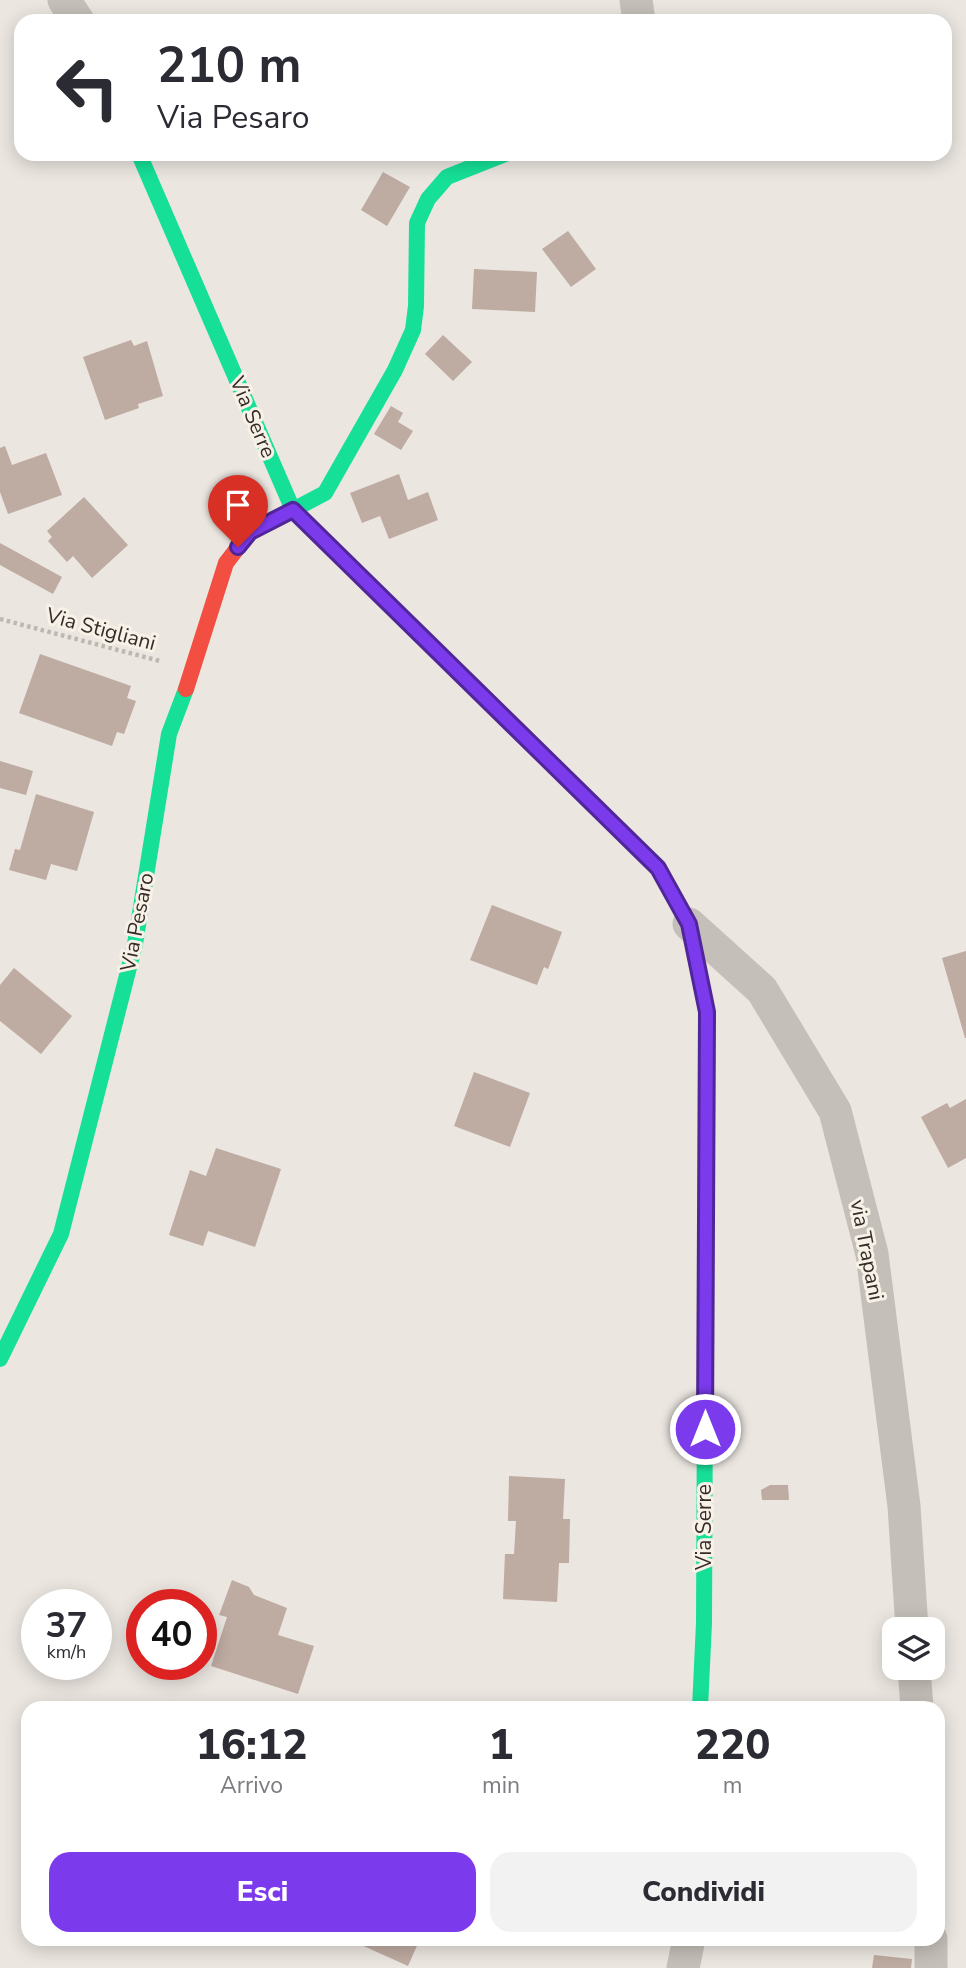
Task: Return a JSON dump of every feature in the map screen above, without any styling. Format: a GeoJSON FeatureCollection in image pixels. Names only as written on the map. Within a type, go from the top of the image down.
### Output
{"type":"FeatureCollection","features":[{"type":"Feature","properties":{"kind":"street","name":"Via Serre"},"geometry":{"type":"LineString","coordinates":[[142,161],[293,510],[658,868],[689,924],[707,1012],[704,1623],[700,1701]]}},
{"type":"Feature","properties":{"kind":"street","name":"Via Pesaro"},"geometry":{"type":"LineString","coordinates":[[0,1359],[61,1234],[135,944],[169,734],[194,670],[226,562],[250,532],[326,493],[395,370],[413,330],[416,306],[417,223],[428,200],[447,177],[487,161]]}},
{"type":"Feature","properties":{"kind":"street","name":"via Trapani"},"geometry":{"type":"LineString","coordinates":[[689,924],[762,989],[835,1111],[872,1254],[904,1506],[911,1617]]}},
{"type":"Feature","properties":{"kind":"street"},"geometry":{"type":"LineString","coordinates":[[915,1680],[916,1701]]}},
{"type":"Feature","properties":{"kind":"street"},"geometry":{"type":"LineString","coordinates":[[683,1968],[688,1946]]}},
{"type":"Feature","properties":{"kind":"street"},"geometry":{"type":"LineString","coordinates":[[931,1946],[931,1968]]}},
{"type":"Feature","properties":{"kind":"path","name":"Via Stigliani"},"geometry":{"type":"LineString","coordinates":[[0,619],[194,670]]}},
{"type":"Feature","properties":{"kind":"building"},"geometry":{"type":"Polygon","coordinates":[[[383,172],[410,187],[387,226],[361,210],[383,172]]]}},
{"type":"Feature","properties":{"kind":"building"},"geometry":{"type":"Polygon","coordinates":[[[568,231],[596,269],[571,287],[542,249],[568,231]]]}},
{"type":"Feature","properties":{"kind":"building"},"geometry":{"type":"Polygon","coordinates":[[[474,269],[537,272],[535,312],[472,309],[474,269]]]}},
{"type":"Feature","properties":{"kind":"building"},"geometry":{"type":"Polygon","coordinates":[[[443,335],[472,362],[453,381],[425,354],[443,335]]]}},
{"type":"Feature","properties":{"kind":"building"},"geometry":{"type":"Polygon","coordinates":[[[131,340],[134,346],[147,341],[163,396],[138,404],[139,408],[105,420],[83,357],[131,340]]]}},
{"type":"Feature","properties":{"kind":"building"},"geometry":{"type":"Polygon","coordinates":[[[391,406],[403,413],[398,422],[413,431],[401,450],[374,434],[391,406]]]}},
{"type":"Feature","properties":{"kind":"building"},"geometry":{"type":"Polygon","coordinates":[[[5,446],[12,465],[46,453],[62,495],[8,514],[0,492],[0,448],[5,446]]]}},
{"type":"Feature","properties":{"kind":"building"},"geometry":{"type":"Polygon","coordinates":[[[399,474],[408,500],[428,492],[438,520],[389,539],[380,516],[362,523],[350,493],[399,474]]]}},
{"type":"Feature","properties":{"kind":"building"},"geometry":{"type":"Polygon","coordinates":[[[84,497],[128,545],[92,578],[73,556],[67,562],[48,541],[52,537],[47,531],[84,497]]]}},
{"type":"Feature","properties":{"kind":"building"},"geometry":{"type":"Polygon","coordinates":[[[0,543],[62,577],[53,594],[0,565],[0,543]]]}},
{"type":"Feature","properties":{"kind":"building"},"geometry":{"type":"Polygon","coordinates":[[[40,654],[131,686],[127,698],[136,701],[124,734],[117,732],[112,746],[19,713],[40,654]]]}},
{"type":"Feature","properties":{"kind":"building"},"geometry":{"type":"Polygon","coordinates":[[[0,761],[33,771],[26,795],[0,788],[0,761]]]}},
{"type":"Feature","properties":{"kind":"building"},"geometry":{"type":"Polygon","coordinates":[[[36,794],[94,812],[77,871],[51,864],[46,880],[9,870],[15,849],[20,850],[36,794]]]}},
{"type":"Feature","properties":{"kind":"building"},"geometry":{"type":"Polygon","coordinates":[[[492,905],[562,932],[548,969],[544,967],[537,985],[470,960],[492,905]]]}},
{"type":"Feature","properties":{"kind":"building"},"geometry":{"type":"Polygon","coordinates":[[[966,951],[966,1038],[965,1038],[942,958],[966,951]]]}},
{"type":"Feature","properties":{"kind":"building"},"geometry":{"type":"Polygon","coordinates":[[[14,968],[72,1016],[41,1054],[0,1021],[0,985],[14,968]]]}},
{"type":"Feature","properties":{"kind":"building"},"geometry":{"type":"Polygon","coordinates":[[[474,1072],[530,1093],[510,1147],[454,1126],[474,1072]]]}},
{"type":"Feature","properties":{"kind":"building"},"geometry":{"type":"Polygon","coordinates":[[[966,1099],[966,1158],[948,1168],[921,1117],[947,1103],[950,1108],[966,1099]]]}},
{"type":"Feature","properties":{"kind":"building"},"geometry":{"type":"Polygon","coordinates":[[[216,1148],[281,1169],[255,1247],[208,1231],[203,1246],[169,1235],[190,1170],[206,1176],[216,1148]]]}},
{"type":"Feature","properties":{"kind":"building"},"geometry":{"type":"Polygon","coordinates":[[[509,1476],[565,1479],[563,1519],[570,1519],[569,1563],[559,1563],[557,1602],[503,1599],[505,1554],[514,1554],[516,1521],[508,1521],[509,1476]]]}},
{"type":"Feature","properties":{"kind":"building"},"geometry":{"type":"Polygon","coordinates":[[[770,1485],[788,1485],[789,1500],[762,1500],[761,1490],[770,1485]]]}},
{"type":"Feature","properties":{"kind":"building"},"geometry":{"type":"Polygon","coordinates":[[[232,1580],[249,1587],[254,1595],[287,1608],[278,1635],[314,1646],[298,1694],[217,1668],[217,1648],[227,1617],[219,1615],[232,1580]]]}},
{"type":"Feature","properties":{"kind":"building"},"geometry":{"type":"Polygon","coordinates":[[[364,1946],[417,1946],[408,1966],[364,1946]]]}},
{"type":"Feature","properties":{"kind":"building"},"geometry":{"type":"Polygon","coordinates":[[[874,1955],[912,1959],[911,1968],[872,1968],[874,1955]]]}},
{"type":"Feature","properties":{"kind":"traffic: fast"},"geometry":{"type":"LineString","coordinates":[[142,161],[293,510],[347,563]]}},
{"type":"Feature","properties":{"kind":"traffic: fast"},"geometry":{"type":"LineString","coordinates":[[287,513],[325,493],[395,370],[413,330],[416,306],[417,223],[428,199],[447,177],[487,161]]}},
{"type":"Feature","properties":{"kind":"traffic: fast"},"geometry":{"type":"LineString","coordinates":[[0,1359],[61,1234],[135,944],[169,734],[186,689]]}},
{"type":"Feature","properties":{"kind":"traffic: fast"},"geometry":{"type":"LineString","coordinates":[[700,1701],[704,1623],[705,1389]]}},
{"type":"Feature","properties":{"kind":"traffic: slow"},"geometry":{"type":"LineString","coordinates":[[347,563],[563,775]]}},
{"type":"Feature","properties":{"kind":"traffic: slow"},"geometry":{"type":"LineString","coordinates":[[705,1389],[707,1082]]}},
{"type":"Feature","properties":{"kind":"traffic: jam"},"geometry":{"type":"LineString","coordinates":[[186,689],[226,563],[250,532],[287,513]]}},
{"type":"Feature","properties":{"kind":"traffic: jam"},"geometry":{"type":"LineString","coordinates":[[563,775],[658,868],[689,924],[707,1012],[707,1082]]}},
{"type":"Feature","properties":{"kind":"route"},"geometry":{"type":"LineString","coordinates":[[238,547],[250,532],[293,510],[658,868],[689,924],[707,1012],[705,1429]]}}]}
